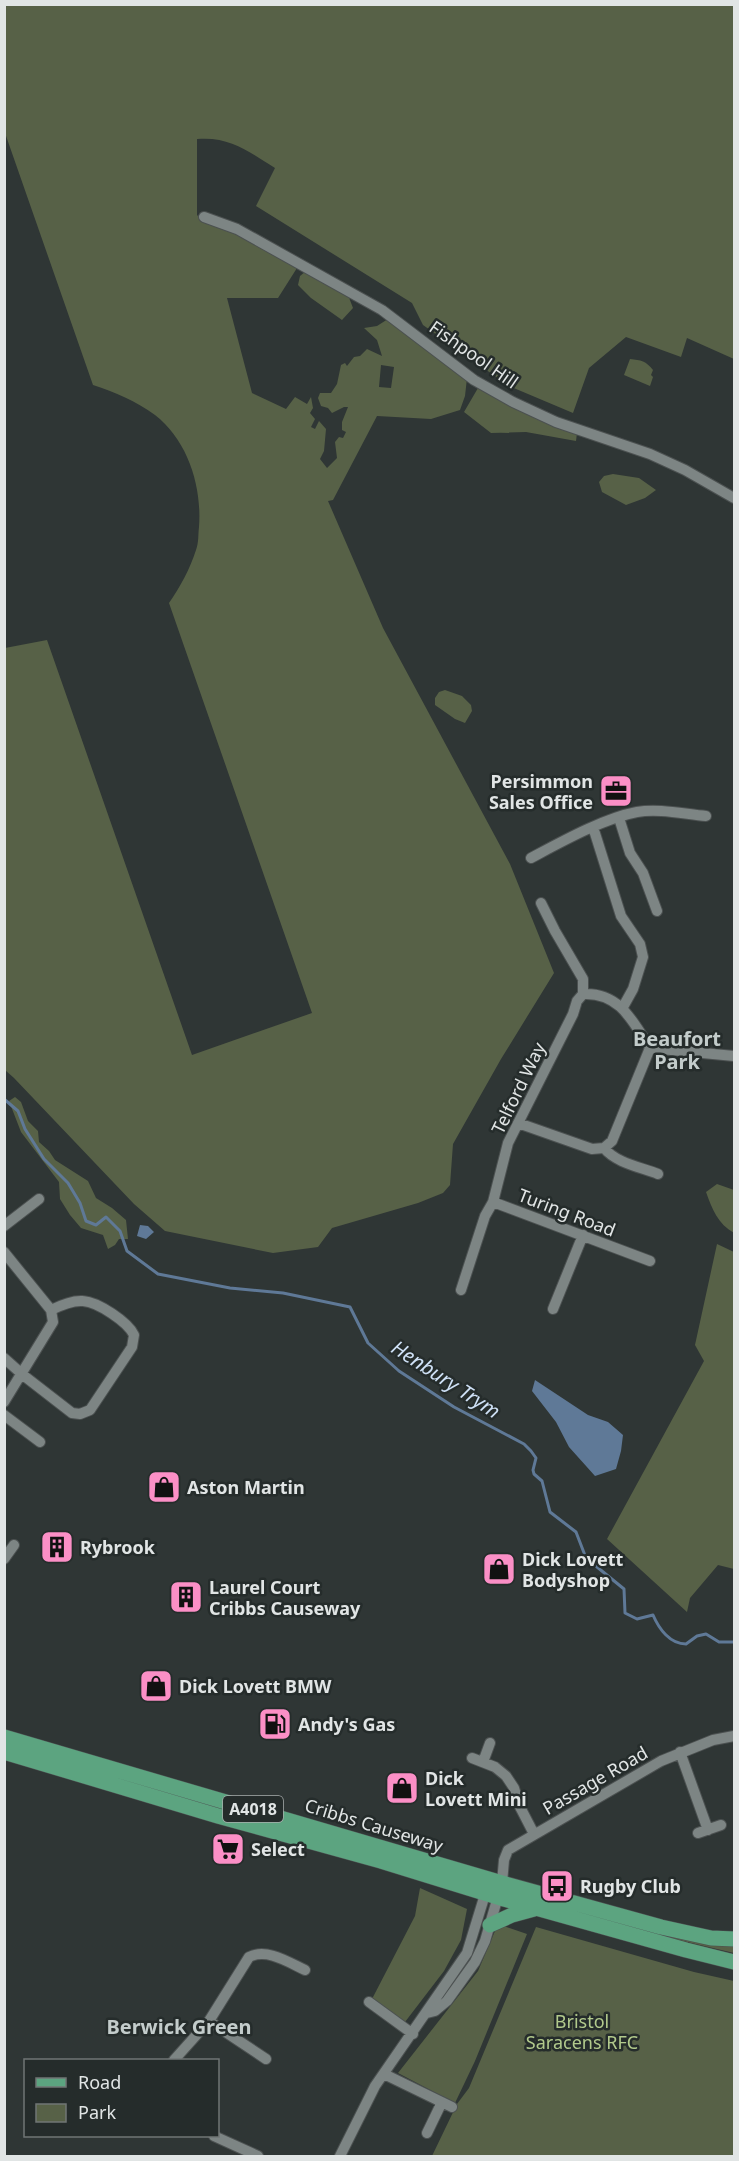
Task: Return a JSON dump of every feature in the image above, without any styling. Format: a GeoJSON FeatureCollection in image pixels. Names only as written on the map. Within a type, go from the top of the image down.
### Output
{"type":"FeatureCollection","features":[{"type":"Feature","properties":{"kind":"main road","name":"Cribbs Causeway"},"geometry":{"type":"LineString","coordinates":[[4,1737],[493,1898],[735,1962]]}},
{"type":"Feature","properties":{"kind":"main road","name":"Cribbs Causeway"},"geometry":{"type":"LineString","coordinates":[[4,1752],[229,1819],[381,1861],[493,1898],[662,1927],[711,1938],[735,1939]]}},
{"type":"Feature","properties":{"kind":"main road"},"geometry":{"type":"LineString","coordinates":[[493,1898],[512,1915],[537,1908]]}},
{"type":"Feature","properties":{"kind":"street","name":"Fishpool Hill"},"geometry":{"type":"LineString","coordinates":[[204,217],[237,229],[382,310],[474,380],[513,402],[556,422],[650,454],[685,470],[735,498]]}},
{"type":"Feature","properties":{"kind":"street"},"geometry":{"type":"LineString","coordinates":[[531,858],[593,827],[638,812],[706,816]]}},
{"type":"Feature","properties":{"kind":"street"},"geometry":{"type":"LineString","coordinates":[[619,818],[630,853],[643,873],[657,910]]}},
{"type":"Feature","properties":{"kind":"street"},"geometry":{"type":"LineString","coordinates":[[593,827],[621,916],[640,944],[643,957],[633,989],[623,1007]]}},
{"type":"Feature","properties":{"kind":"street"},"geometry":{"type":"LineString","coordinates":[[541,903],[583,979],[583,994],[594,994],[623,1007],[650,1048]]}},
{"type":"Feature","properties":{"kind":"street","name":"Telford Way"},"geometry":{"type":"LineString","coordinates":[[493,1202],[508,1143],[583,994]]}},
{"type":"Feature","properties":{"kind":"street"},"geometry":{"type":"LineString","coordinates":[[650,1048],[735,1056]]}},
{"type":"Feature","properties":{"kind":"street"},"geometry":{"type":"LineString","coordinates":[[518,1123],[592,1149],[604,1148],[612,1142],[650,1048]]}},
{"type":"Feature","properties":{"kind":"street"},"geometry":{"type":"LineString","coordinates":[[604,1148],[610,1155],[620,1160],[658,1174]]}},
{"type":"Feature","properties":{"kind":"street"},"geometry":{"type":"LineString","coordinates":[[4,1226],[39,1199]]}},
{"type":"Feature","properties":{"kind":"street","name":"Turing Road"},"geometry":{"type":"LineString","coordinates":[[461,1290],[485,1216],[493,1202],[650,1261]]}},
{"type":"Feature","properties":{"kind":"street"},"geometry":{"type":"LineString","coordinates":[[553,1309],[583,1235]]}},
{"type":"Feature","properties":{"kind":"street"},"geometry":{"type":"LineString","coordinates":[[4,1252],[51,1310],[53,1322],[4,1402]]}},
{"type":"Feature","properties":{"kind":"street"},"geometry":{"type":"LineString","coordinates":[[4,1358],[22,1375],[72,1413],[86,1413],[132,1347],[134,1335],[132,1329],[92,1302],[81,1301],[51,1310]]}},
{"type":"Feature","properties":{"kind":"street"},"geometry":{"type":"LineString","coordinates":[[4,1415],[40,1442]]}},
{"type":"Feature","properties":{"kind":"street"},"geometry":{"type":"LineString","coordinates":[[4,1559],[14,1545]]}},
{"type":"Feature","properties":{"kind":"street","name":"Passage Road"},"geometry":{"type":"LineString","coordinates":[[493,1898],[508,1850],[661,1761],[713,1740],[735,1736]]}},
{"type":"Feature","properties":{"kind":"street"},"geometry":{"type":"LineString","coordinates":[[490,1743],[478,1760],[495,1767],[506,1776],[514,1788],[519,1805],[534,1834]]}},
{"type":"Feature","properties":{"kind":"street"},"geometry":{"type":"LineString","coordinates":[[680,1752],[703,1831],[721,1825]]}},
{"type":"Feature","properties":{"kind":"street"},"geometry":{"type":"LineString","coordinates":[[427,2013],[435,2011],[447,2001],[475,1962],[485,1941],[493,1898]]}},
{"type":"Feature","properties":{"kind":"street"},"geometry":{"type":"LineString","coordinates":[[340,2157],[384,2074],[467,1953],[493,1898]]}},
{"type":"Feature","properties":{"kind":"street"},"geometry":{"type":"LineString","coordinates":[[176,2059],[209,2021],[249,1957],[257,1953],[271,1955],[305,1970]]}},
{"type":"Feature","properties":{"kind":"street"},"geometry":{"type":"LineString","coordinates":[[369,2002],[413,2034]]}},
{"type":"Feature","properties":{"kind":"street"},"geometry":{"type":"LineString","coordinates":[[209,2021],[266,2059]]}},
{"type":"Feature","properties":{"kind":"street"},"geometry":{"type":"LineString","coordinates":[[384,2074],[447,2104],[427,2133]]}},
{"type":"Feature","properties":{"kind":"street"},"geometry":{"type":"LineString","coordinates":[[216,2137],[258,2157]]}},
{"type":"Feature","properties":{"kind":"green space"},"geometry":{"type":"Polygon","coordinates":[[[5,5],[734,5],[734,359],[687,338],[681,357],[626,337],[589,368],[573,413],[509,386],[423,325],[412,303],[256,206],[275,168],[239,146],[219,140],[197,139],[197,215],[205,223],[236,233],[297,268],[278,298],[227,298],[252,393],[286,409],[295,397],[307,404],[311,397],[313,408],[310,413],[315,419],[311,427],[315,429],[319,421],[326,429],[324,451],[320,459],[327,468],[337,458],[335,442],[339,437],[343,438],[346,432],[342,430],[342,422],[348,407],[332,413],[328,408],[321,406],[318,398],[320,393],[331,393],[337,384],[341,365],[345,363],[347,366],[354,357],[360,356],[367,349],[382,356],[377,340],[364,328],[377,326],[388,319],[467,378],[465,396],[460,410],[431,419],[377,416],[333,500],[328,501],[383,628],[510,864],[554,973],[501,1059],[453,1144],[450,1185],[443,1193],[418,1203],[332,1228],[318,1247],[273,1253],[165,1231],[134,1204],[5,1070],[5,648],[47,640],[192,1055],[312,1013],[169,603],[188,571],[198,544],[198,496],[190,465],[176,438],[155,415],[125,397],[93,385],[5,133],[5,5]],[[381,365],[379,387],[391,388],[394,367],[381,365]]]}},
{"type":"Feature","properties":{"kind":"green space"},"geometry":{"type":"Polygon","coordinates":[[[306,271],[348,295],[353,308],[342,320],[311,298],[298,285],[300,276],[306,271]]]}},
{"type":"Feature","properties":{"kind":"green space"},"geometry":{"type":"Polygon","coordinates":[[[630,359],[643,362],[653,370],[650,386],[624,375],[630,359]]]}},
{"type":"Feature","properties":{"kind":"green space"},"geometry":{"type":"Polygon","coordinates":[[[478,388],[577,433],[576,441],[526,432],[491,433],[464,412],[478,388]]]}},
{"type":"Feature","properties":{"kind":"green space"},"geometry":{"type":"Polygon","coordinates":[[[613,474],[639,478],[656,490],[645,498],[626,505],[602,492],[599,482],[604,476],[613,474]]]}},
{"type":"Feature","properties":{"kind":"green space"},"geometry":{"type":"Polygon","coordinates":[[[445,690],[462,696],[471,705],[472,711],[465,723],[435,705],[435,698],[439,692],[445,690]]]}},
{"type":"Feature","properties":{"kind":"green space"},"geometry":{"type":"Polygon","coordinates":[[[15,1097],[21,1102],[28,1121],[38,1131],[39,1142],[55,1160],[88,1181],[96,1198],[126,1220],[128,1239],[119,1239],[108,1249],[103,1235],[81,1228],[70,1215],[60,1199],[59,1182],[21,1132],[9,1101],[15,1097]]]}},
{"type":"Feature","properties":{"kind":"green space"},"geometry":{"type":"Polygon","coordinates":[[[717,1184],[734,1190],[734,1233],[720,1221],[706,1192],[717,1184]]]}},
{"type":"Feature","properties":{"kind":"green space"},"geometry":{"type":"Polygon","coordinates":[[[717,1244],[734,1252],[734,1569],[718,1565],[690,1598],[687,1612],[607,1539],[704,1361],[695,1345],[717,1244]]]}},
{"type":"Feature","properties":{"kind":"green space"},"geometry":{"type":"Polygon","coordinates":[[[420,1888],[467,1909],[461,1940],[444,1971],[405,2022],[372,1999],[415,1916],[420,1888]]]}},
{"type":"Feature","properties":{"kind":"green space"},"geometry":{"type":"Polygon","coordinates":[[[498,1924],[527,1934],[475,2061],[455,2103],[398,2073],[478,1971],[498,1924]]]}},
{"type":"Feature","properties":{"kind":"green space","name":"Bristol Saracens RFC"},"geometry":{"type":"Polygon","coordinates":[[[536,1927],[694,1972],[734,1981],[734,2156],[432,2156],[457,2104],[469,2088],[536,1927]]]}},
{"type":"Feature","properties":{"kind":"green space"},"geometry":{"type":"Polygon","coordinates":[[[672,1934],[734,1945],[734,1953],[670,1938],[672,1934]]]}},
{"type":"Feature","properties":{"kind":"water"},"geometry":{"type":"Polygon","coordinates":[[[140,1225],[148,1226],[154,1232],[146,1239],[137,1236],[140,1225]]]}},
{"type":"Feature","properties":{"kind":"water"},"geometry":{"type":"Polygon","coordinates":[[[535,1380],[588,1415],[608,1422],[623,1435],[616,1469],[595,1476],[569,1447],[556,1422],[532,1391],[535,1380]]]}},
{"type":"Feature","properties":{"kind":"waterway","name":"Henbury Trym"},"geometry":{"type":"LineString","coordinates":[[4,1099],[18,1111],[25,1129],[44,1159],[68,1183],[80,1203],[86,1221],[96,1225],[106,1217],[120,1231],[127,1251],[158,1274],[230,1288],[283,1293],[350,1307],[368,1343],[399,1371],[454,1407],[524,1444],[531,1451],[536,1458],[534,1474],[542,1481],[550,1512],[576,1532],[586,1558],[624,1589],[625,1613],[637,1619],[653,1615],[666,1635],[680,1643],[686,1644],[697,1636],[706,1634],[719,1642],[734,1642]]}},
{"type":"Feature","properties":{"kind":"place","name":"Persimmon Sales Office"},"geometry":{"type":"Point","coordinates":[616,791]}},
{"type":"Feature","properties":{"kind":"place","name":"Aston Martin"},"geometry":{"type":"Point","coordinates":[164,1487]}},
{"type":"Feature","properties":{"kind":"place","name":"Rybrook"},"geometry":{"type":"Point","coordinates":[57,1547]}},
{"type":"Feature","properties":{"kind":"place","name":"Dick Lovett Bodyshop"},"geometry":{"type":"Point","coordinates":[499,1569]}},
{"type":"Feature","properties":{"kind":"place","name":"Laurel Court Cribbs Causeway"},"geometry":{"type":"Point","coordinates":[186,1597]}},
{"type":"Feature","properties":{"kind":"place","name":"Dick Lovett BMW"},"geometry":{"type":"Point","coordinates":[156,1686]}},
{"type":"Feature","properties":{"kind":"place","name":"Andy's Gas"},"geometry":{"type":"Point","coordinates":[275,1724]}},
{"type":"Feature","properties":{"kind":"place","name":"Dick Lovett Mini"},"geometry":{"type":"Point","coordinates":[402,1788]}},
{"type":"Feature","properties":{"kind":"place","name":"Select"},"geometry":{"type":"Point","coordinates":[228,1849]}},
{"type":"Feature","properties":{"kind":"place","name":"Rugby Club"},"geometry":{"type":"Point","coordinates":[557,1886]}},
{"type":"Feature","properties":{"kind":"district","name":"Beaufort Park"},"geometry":{"type":"Point","coordinates":[677,1050]}},
{"type":"Feature","properties":{"kind":"district","name":"Berwick Green"},"geometry":{"type":"Point","coordinates":[179,2026]}}]}
